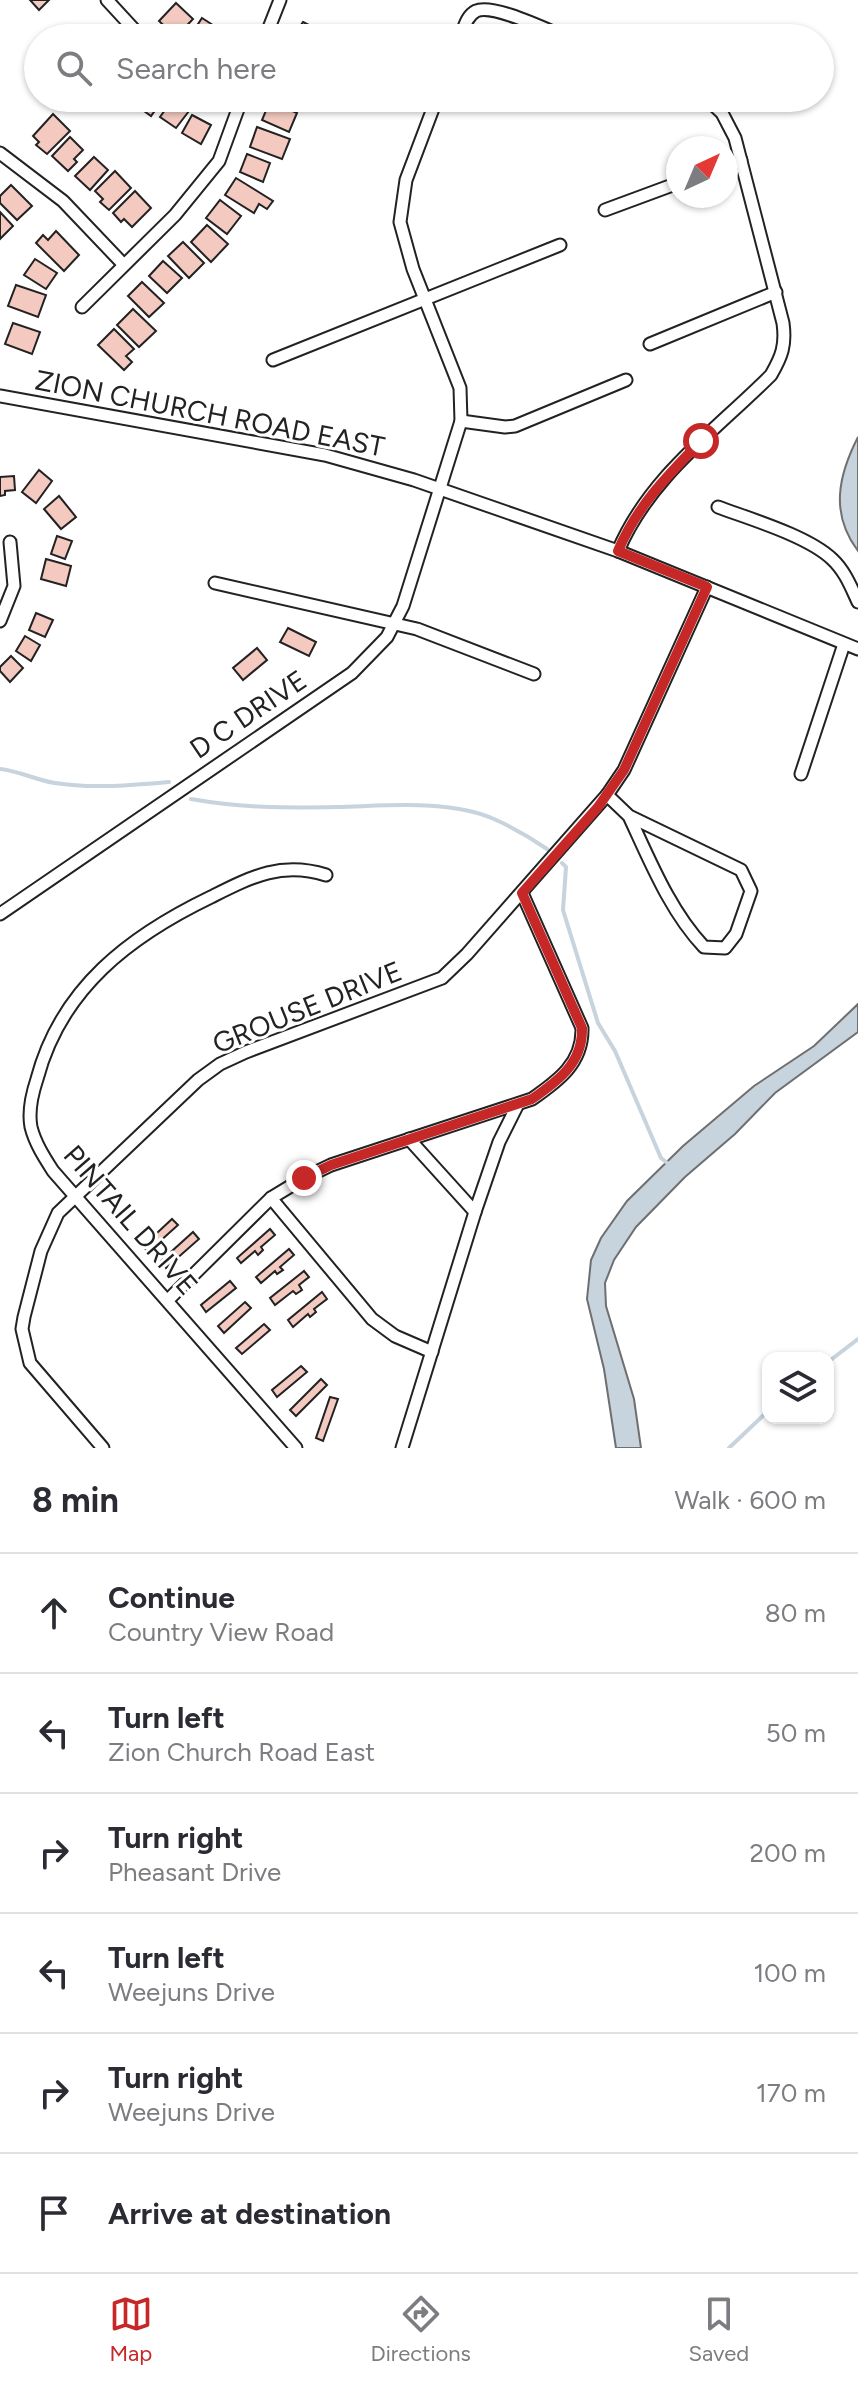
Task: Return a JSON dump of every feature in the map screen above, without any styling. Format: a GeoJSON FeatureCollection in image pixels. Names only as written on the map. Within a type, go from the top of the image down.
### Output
{"type":"FeatureCollection","features":[{"type":"Feature","properties":{"kind":"street"},"geometry":{"type":"LineString","coordinates":[[107,0],[129,24]]}},
{"type":"Feature","properties":{"kind":"street"},"geometry":{"type":"LineString","coordinates":[[271,24],[280,0]]}},
{"type":"Feature","properties":{"kind":"street"},"geometry":{"type":"LineString","coordinates":[[465,24],[477,11],[501,12],[531,24]]}},
{"type":"Feature","properties":{"kind":"street"},"geometry":{"type":"LineString","coordinates":[[82,307],[175,215],[219,161],[237,112]]}},
{"type":"Feature","properties":{"kind":"street"},"geometry":{"type":"LineString","coordinates":[[432,112],[406,180],[400,205],[400,222],[413,269],[460,388],[461,421],[515,426],[626,380]]}},
{"type":"Feature","properties":{"kind":"street"},"geometry":{"type":"LineString","coordinates":[[618,551],[628,527],[661,482],[771,375],[783,353],[785,341],[776,292],[735,138],[721,112]]}},
{"type":"Feature","properties":{"kind":"street"},"geometry":{"type":"LineString","coordinates":[[1,155],[63,201],[123,264]]}},
{"type":"Feature","properties":{"kind":"street"},"geometry":{"type":"LineString","coordinates":[[605,210],[666,187]]}},
{"type":"Feature","properties":{"kind":"street"},"geometry":{"type":"LineString","coordinates":[[273,360],[560,245]]}},
{"type":"Feature","properties":{"kind":"street"},"geometry":{"type":"LineString","coordinates":[[650,344],[776,292]]}},
{"type":"Feature","properties":{"kind":"street","name":"ZION CHURCH ROAD EAST"},"geometry":{"type":"LineString","coordinates":[[0,396],[325,455],[440,488],[618,551],[858,649]]}},
{"type":"Feature","properties":{"kind":"street","name":"D C DRIVE"},"geometry":{"type":"LineString","coordinates":[[0,914],[352,673],[387,637],[395,623],[461,421]]}},
{"type":"Feature","properties":{"kind":"street"},"geometry":{"type":"LineString","coordinates":[[718,507],[818,548],[834,560],[858,602]]}},
{"type":"Feature","properties":{"kind":"street"},"geometry":{"type":"LineString","coordinates":[[0,621],[14,586],[10,542]]}},
{"type":"Feature","properties":{"kind":"street"},"geometry":{"type":"LineString","coordinates":[[215,583],[395,623],[444,638],[534,674]]}},
{"type":"Feature","properties":{"kind":"street","name":"GROUSE DRIVE"},"geometry":{"type":"LineString","coordinates":[[103,1448],[37,1372],[27,1353],[22,1329],[41,1251],[58,1213],[198,1080],[220,1064],[442,978],[467,954],[607,795],[624,770],[707,587]]}},
{"type":"Feature","properties":{"kind":"street"},"geometry":{"type":"LineString","coordinates":[[801,774],[844,644]]}},
{"type":"Feature","properties":{"kind":"street"},"geometry":{"type":"LineString","coordinates":[[607,795],[629,816],[741,870],[751,891],[736,934],[725,948],[704,947],[693,936],[659,881],[629,816]]}},
{"type":"Feature","properties":{"kind":"street","name":"PINTAIL DRIVE"},"geometry":{"type":"LineString","coordinates":[[296,1448],[53,1171],[31,1126],[30,1112],[49,1039],[73,1002],[116,956],[176,914],[243,881],[274,870],[306,869],[326,875]]}},
{"type":"Feature","properties":{"kind":"street"},"geometry":{"type":"LineString","coordinates":[[168,1300],[271,1198],[304,1178],[331,1165],[532,1099],[571,1066],[582,1041],[582,1028],[522,893]]}},
{"type":"Feature","properties":{"kind":"street"},"geometry":{"type":"LineString","coordinates":[[0,899],[13,905]]}},
{"type":"Feature","properties":{"kind":"street"},"geometry":{"type":"LineString","coordinates":[[402,1448],[475,1212],[499,1142],[518,1104]]}},
{"type":"Feature","properties":{"kind":"street"},"geometry":{"type":"LineString","coordinates":[[409,1139],[475,1212]]}},
{"type":"Feature","properties":{"kind":"street"},"geometry":{"type":"LineString","coordinates":[[271,1198],[372,1319],[395,1336],[432,1352]]}},
{"type":"Feature","properties":{"kind":"shaded area"},"geometry":{"type":"Polygon","coordinates":[[[858,437],[858,551],[843,523],[840,495],[846,466],[858,437]]]}},
{"type":"Feature","properties":{"kind":"shaded area"},"geometry":{"type":"Polygon","coordinates":[[[858,1004],[858,1032],[775,1093],[735,1134],[685,1177],[636,1227],[614,1260],[605,1283],[606,1306],[634,1399],[641,1448],[616,1448],[604,1369],[587,1299],[591,1260],[601,1238],[627,1201],[683,1146],[754,1086],[814,1046],[858,1004]]]}},
{"type":"Feature","properties":{"kind":"building"},"geometry":{"type":"Polygon","coordinates":[[[30,0],[49,0],[39,10],[30,0]]]}},
{"type":"Feature","properties":{"kind":"building"},"geometry":{"type":"Polygon","coordinates":[[[176,3],[193,19],[188,24],[162,24],[159,21],[176,3]]]}},
{"type":"Feature","properties":{"kind":"building"},"geometry":{"type":"Polygon","coordinates":[[[164,112],[188,112],[176,128],[160,117],[164,112]]]}},
{"type":"Feature","properties":{"kind":"building"},"geometry":{"type":"Polygon","coordinates":[[[265,112],[297,113],[289,132],[262,120],[265,112]]]}},
{"type":"Feature","properties":{"kind":"building"},"geometry":{"type":"Polygon","coordinates":[[[53,114],[70,131],[47,154],[36,145],[39,142],[33,136],[53,114]]]}},
{"type":"Feature","properties":{"kind":"building"},"geometry":{"type":"Polygon","coordinates":[[[192,115],[211,125],[201,144],[182,133],[192,115]]]}},
{"type":"Feature","properties":{"kind":"building"},"geometry":{"type":"Polygon","coordinates":[[[257,127],[290,139],[282,159],[250,147],[257,127]]]}},
{"type":"Feature","properties":{"kind":"building"},"geometry":{"type":"Polygon","coordinates":[[[70,137],[83,150],[68,171],[52,156],[70,137]]]}},
{"type":"Feature","properties":{"kind":"building"},"geometry":{"type":"Polygon","coordinates":[[[247,154],[270,163],[263,182],[240,172],[247,154]]]}},
{"type":"Feature","properties":{"kind":"building"},"geometry":{"type":"Polygon","coordinates":[[[94,157],[108,170],[90,190],[75,176],[94,157]]]}},
{"type":"Feature","properties":{"kind":"building"},"geometry":{"type":"Polygon","coordinates":[[[115,171],[131,188],[109,210],[100,202],[103,199],[95,191],[115,171]]]}},
{"type":"Feature","properties":{"kind":"building"},"geometry":{"type":"Polygon","coordinates":[[[236,178],[273,201],[267,209],[259,204],[254,213],[225,195],[236,178]]]}},
{"type":"Feature","properties":{"kind":"building"},"geometry":{"type":"Polygon","coordinates":[[[11,185],[32,206],[17,220],[0,203],[0,196],[11,185]]]}},
{"type":"Feature","properties":{"kind":"building"},"geometry":{"type":"Polygon","coordinates":[[[135,191],[151,208],[132,227],[124,219],[121,222],[113,213],[135,191]]]}},
{"type":"Feature","properties":{"kind":"building"},"geometry":{"type":"Polygon","coordinates":[[[220,200],[241,216],[227,234],[206,218],[220,200]]]}},
{"type":"Feature","properties":{"kind":"building"},"geometry":{"type":"Polygon","coordinates":[[[0,212],[13,226],[0,239],[0,212]]]}},
{"type":"Feature","properties":{"kind":"building"},"geometry":{"type":"Polygon","coordinates":[[[207,225],[228,244],[211,262],[191,242],[207,225]]]}},
{"type":"Feature","properties":{"kind":"building"},"geometry":{"type":"Polygon","coordinates":[[[56,231],[79,255],[64,271],[36,243],[43,235],[48,240],[56,231]]]}},
{"type":"Feature","properties":{"kind":"building"},"geometry":{"type":"Polygon","coordinates":[[[183,242],[204,263],[189,278],[168,256],[183,242]]]}},
{"type":"Feature","properties":{"kind":"building"},"geometry":{"type":"Polygon","coordinates":[[[35,259],[57,273],[46,289],[24,275],[35,259]]]}},
{"type":"Feature","properties":{"kind":"building"},"geometry":{"type":"Polygon","coordinates":[[[163,261],[182,278],[167,293],[149,276],[163,261]]]}},
{"type":"Feature","properties":{"kind":"building"},"geometry":{"type":"Polygon","coordinates":[[[142,282],[164,303],[149,317],[128,296],[142,282]]]}},
{"type":"Feature","properties":{"kind":"building"},"geometry":{"type":"Polygon","coordinates":[[[16,285],[46,295],[38,317],[8,306],[16,285]]]}},
{"type":"Feature","properties":{"kind":"building"},"geometry":{"type":"Polygon","coordinates":[[[133,309],[156,331],[139,347],[117,325],[133,309]]]}},
{"type":"Feature","properties":{"kind":"building"},"geometry":{"type":"Polygon","coordinates":[[[13,323],[40,332],[32,354],[5,344],[13,323]]]}},
{"type":"Feature","properties":{"kind":"building"},"geometry":{"type":"Polygon","coordinates":[[[114,329],[134,349],[126,356],[132,362],[124,370],[98,345],[114,329]]]}},
{"type":"Feature","properties":{"kind":"building"},"geometry":{"type":"Polygon","coordinates":[[[39,470],[52,481],[36,503],[22,492],[39,470]]]}},
{"type":"Feature","properties":{"kind":"building"},"geometry":{"type":"Polygon","coordinates":[[[14,476],[15,490],[5,491],[5,495],[0,496],[0,477],[14,476]]]}},
{"type":"Feature","properties":{"kind":"building"},"geometry":{"type":"Polygon","coordinates":[[[59,496],[76,517],[61,529],[44,509],[59,496]]]}},
{"type":"Feature","properties":{"kind":"building"},"geometry":{"type":"Polygon","coordinates":[[[57,536],[72,541],[65,559],[51,554],[57,536]]]}},
{"type":"Feature","properties":{"kind":"building"},"geometry":{"type":"Polygon","coordinates":[[[46,559],[71,566],[66,586],[41,579],[46,559]]]}},
{"type":"Feature","properties":{"kind":"building"},"geometry":{"type":"Polygon","coordinates":[[[36,613],[53,620],[45,637],[29,630],[36,613]]]}},
{"type":"Feature","properties":{"kind":"building"},"geometry":{"type":"Polygon","coordinates":[[[288,628],[316,642],[309,656],[280,642],[288,628]]]}},
{"type":"Feature","properties":{"kind":"building"},"geometry":{"type":"Polygon","coordinates":[[[25,636],[40,645],[31,661],[16,651],[25,636]]]}},
{"type":"Feature","properties":{"kind":"building"},"geometry":{"type":"Polygon","coordinates":[[[257,648],[267,660],[243,680],[233,668],[257,648]]]}},
{"type":"Feature","properties":{"kind":"building"},"geometry":{"type":"Polygon","coordinates":[[[11,656],[23,668],[10,682],[0,667],[11,656]]]}},
{"type":"Feature","properties":{"kind":"building"},"geometry":{"type":"Polygon","coordinates":[[[172,1219],[178,1225],[148,1252],[143,1246],[172,1219]]]}},
{"type":"Feature","properties":{"kind":"building"},"geometry":{"type":"Polygon","coordinates":[[[270,1229],[275,1235],[261,1247],[263,1250],[258,1255],[255,1251],[241,1263],[237,1258],[270,1229]]]}},
{"type":"Feature","properties":{"kind":"building"},"geometry":{"type":"Polygon","coordinates":[[[193,1232],[199,1239],[166,1268],[161,1261],[193,1232]]]}},
{"type":"Feature","properties":{"kind":"building"},"geometry":{"type":"Polygon","coordinates":[[[289,1249],[294,1255],[280,1267],[283,1270],[277,1274],[275,1271],[261,1283],[256,1277],[289,1249]]]}},
{"type":"Feature","properties":{"kind":"building"},"geometry":{"type":"Polygon","coordinates":[[[304,1271],[309,1277],[299,1285],[302,1290],[296,1294],[293,1291],[275,1305],[270,1298],[304,1271]]]}},
{"type":"Feature","properties":{"kind":"building"},"geometry":{"type":"Polygon","coordinates":[[[230,1281],[236,1288],[206,1312],[201,1305],[230,1281]]]}},
{"type":"Feature","properties":{"kind":"building"},"geometry":{"type":"Polygon","coordinates":[[[322,1292],[327,1299],[314,1309],[316,1312],[310,1317],[308,1314],[293,1327],[288,1320],[322,1292]]]}},
{"type":"Feature","properties":{"kind":"building"},"geometry":{"type":"Polygon","coordinates":[[[245,1302],[251,1308],[224,1333],[218,1326],[245,1302]]]}},
{"type":"Feature","properties":{"kind":"building"},"geometry":{"type":"Polygon","coordinates":[[[264,1324],[270,1330],[242,1354],[236,1348],[264,1324]]]}},
{"type":"Feature","properties":{"kind":"building"},"geometry":{"type":"Polygon","coordinates":[[[301,1366],[307,1372],[277,1397],[272,1390],[301,1366]]]}},
{"type":"Feature","properties":{"kind":"building"},"geometry":{"type":"Polygon","coordinates":[[[321,1379],[327,1385],[296,1416],[290,1410],[321,1379]]]}},
{"type":"Feature","properties":{"kind":"building"},"geometry":{"type":"Polygon","coordinates":[[[330,1397],[338,1399],[323,1441],[316,1438],[330,1397]]]}},
{"type":"Feature","properties":{"kind":"waterway"},"geometry":{"type":"LineString","coordinates":[[0,769],[69,785],[169,782]]}},
{"type":"Feature","properties":{"kind":"waterway"},"geometry":{"type":"LineString","coordinates":[[191,799],[264,807],[437,806],[494,819],[547,849]]}},
{"type":"Feature","properties":{"kind":"waterway"},"geometry":{"type":"LineString","coordinates":[[562,863],[566,867],[563,910],[598,1023],[615,1051],[661,1158],[671,1166]]}},
{"type":"Feature","properties":{"kind":"waterway"},"geometry":{"type":"LineString","coordinates":[[834,1357],[858,1339]]}},
{"type":"Feature","properties":{"kind":"waterway"},"geometry":{"type":"LineString","coordinates":[[729,1448],[762,1417]]}},
{"type":"Feature","properties":{"kind":"route"},"geometry":{"type":"LineString","coordinates":[[304,1178],[331,1165],[532,1099],[554,1083],[578,1054],[582,1028],[522,893],[598,807],[624,770],[707,587],[618,551],[639,511],[661,482],[701,441]]}}]}
